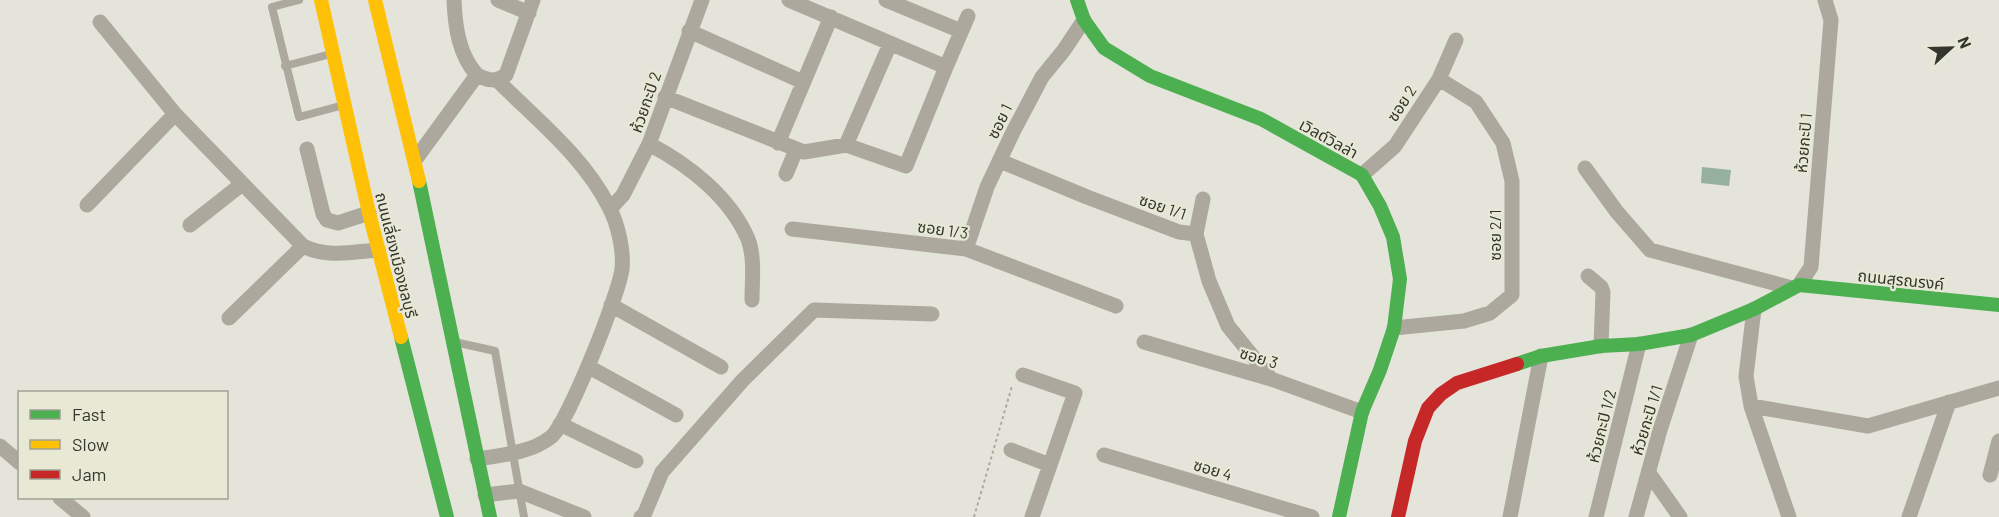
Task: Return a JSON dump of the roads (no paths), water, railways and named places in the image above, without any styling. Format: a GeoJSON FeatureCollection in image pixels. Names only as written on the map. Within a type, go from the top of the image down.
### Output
{"type":"FeatureCollection","features":[{"type":"Feature","properties":{"kind":"main road","name":"ถนนเลี่ยงเมืองชลบุรี"},"geometry":{"type":"LineString","coordinates":[[321,0],[343,106],[378,250],[447,517]]}},
{"type":"Feature","properties":{"kind":"main road"},"geometry":{"type":"LineString","coordinates":[[375,0],[410,140]]}},
{"type":"Feature","properties":{"kind":"main road","name":"เวิลด์วิลล่า"},"geometry":{"type":"LineString","coordinates":[[1077,0],[1084,20],[1104,48],[1150,76],[1261,119],[1362,175],[1380,206],[1393,237],[1400,279],[1394,328],[1380,370],[1362,412],[1340,517]]}},
{"type":"Feature","properties":{"kind":"main road"},"geometry":{"type":"LineString","coordinates":[[400,47],[410,140]]}},
{"type":"Feature","properties":{"kind":"main road","name":"ถนนเลี่ยงเมืองชลบุรี"},"geometry":{"type":"LineString","coordinates":[[410,140],[490,517]]}},
{"type":"Feature","properties":{"kind":"main road"},"geometry":{"type":"LineString","coordinates":[[1403,516],[1415,441],[1428,408],[1456,383],[1541,356],[1691,335],[1754,309],[1795,287]]}},
{"type":"Feature","properties":{"kind":"main road","name":"ถนนสุรณรงค์"},"geometry":{"type":"LineString","coordinates":[[1795,287],[1999,305]]}},
{"type":"Feature","properties":{"kind":"street"},"geometry":{"type":"LineString","coordinates":[[454,0],[459,40],[467,64],[477,75],[488,81],[498,81],[506,75],[531,6],[498,0]]}},
{"type":"Feature","properties":{"kind":"street","name":"ห้วยกะปิ 2"},"geometry":{"type":"LineString","coordinates":[[610,209],[623,195],[649,144],[702,0]]}},
{"type":"Feature","properties":{"kind":"street"},"geometry":{"type":"LineString","coordinates":[[789,0],[946,67]]}},
{"type":"Feature","properties":{"kind":"street"},"geometry":{"type":"LineString","coordinates":[[886,0],[961,31]]}},
{"type":"Feature","properties":{"kind":"street","name":"ห้วยกะปิ 1"},"geometry":{"type":"LineString","coordinates":[[1795,287],[1811,267],[1831,20],[1825,0]]}},
{"type":"Feature","properties":{"kind":"street"},"geometry":{"type":"LineString","coordinates":[[666,97],[796,150],[804,152],[846,145],[906,166],[968,16]]}},
{"type":"Feature","properties":{"kind":"street"},"geometry":{"type":"LineString","coordinates":[[778,143],[831,17]]}},
{"type":"Feature","properties":{"kind":"street","name":"ซอย 1"},"geometry":{"type":"LineString","coordinates":[[966,249],[987,188],[1041,77],[1064,50],[1084,20]]}},
{"type":"Feature","properties":{"kind":"street"},"geometry":{"type":"LineString","coordinates":[[99,22],[174,114],[303,246],[314,252],[328,254],[378,250]]}},
{"type":"Feature","properties":{"kind":"street"},"geometry":{"type":"LineString","coordinates":[[689,31],[803,82]]}},
{"type":"Feature","properties":{"kind":"street","name":"ซอย 2"},"geometry":{"type":"LineString","coordinates":[[1362,175],[1395,146],[1439,79],[1456,40]]}},
{"type":"Feature","properties":{"kind":"street"},"geometry":{"type":"LineString","coordinates":[[846,145],[890,44]]}},
{"type":"Feature","properties":{"kind":"street"},"geometry":{"type":"LineString","coordinates":[[415,160],[477,75]]}},
{"type":"Feature","properties":{"kind":"street","name":"ซอย 2/1"},"geometry":{"type":"LineString","coordinates":[[1394,328],[1464,321],[1490,312],[1512,295],[1512,181],[1503,143],[1476,102],[1439,79]]}},
{"type":"Feature","properties":{"kind":"street"},"geometry":{"type":"LineString","coordinates":[[477,459],[534,447],[553,436],[589,367],[622,269],[620,241],[610,209],[592,178],[574,156],[498,81]]}},
{"type":"Feature","properties":{"kind":"street"},"geometry":{"type":"LineString","coordinates":[[87,205],[174,114]]}},
{"type":"Feature","properties":{"kind":"street"},"geometry":{"type":"LineString","coordinates":[[649,144],[689,168],[733,214],[749,241],[752,300]]}},
{"type":"Feature","properties":{"kind":"street"},"geometry":{"type":"LineString","coordinates":[[307,149],[323,214],[327,220],[338,223],[369,213]]}},
{"type":"Feature","properties":{"kind":"street"},"geometry":{"type":"LineString","coordinates":[[786,174],[796,150]]}},
{"type":"Feature","properties":{"kind":"street","name":"ซอย 1/1"},"geometry":{"type":"LineString","coordinates":[[1000,161],[1087,198],[1179,232],[1196,234],[1209,281],[1228,326],[1271,379]]}},
{"type":"Feature","properties":{"kind":"street"},"geometry":{"type":"LineString","coordinates":[[1585,168],[1617,212],[1650,250],[1795,287]]}},
{"type":"Feature","properties":{"kind":"street"},"geometry":{"type":"LineString","coordinates":[[190,225],[242,184]]}},
{"type":"Feature","properties":{"kind":"street"},"geometry":{"type":"LineString","coordinates":[[1196,234],[1203,199]]}},
{"type":"Feature","properties":{"kind":"street","name":"ซอย 1/3"},"geometry":{"type":"LineString","coordinates":[[792,229],[966,249],[1116,306]]}},
{"type":"Feature","properties":{"kind":"street"},"geometry":{"type":"LineString","coordinates":[[229,318],[303,246]]}},
{"type":"Feature","properties":{"kind":"street"},"geometry":{"type":"LineString","coordinates":[[1588,276],[1604,292],[1601,346]]}},
{"type":"Feature","properties":{"kind":"street"},"geometry":{"type":"LineString","coordinates":[[611,305],[721,367]]}},
{"type":"Feature","properties":{"kind":"street"},"geometry":{"type":"LineString","coordinates":[[1754,309],[1746,376],[1751,406],[1789,517]]}},
{"type":"Feature","properties":{"kind":"street"},"geometry":{"type":"LineString","coordinates":[[641,517],[662,472],[742,381],[814,310],[932,314]]}},
{"type":"Feature","properties":{"kind":"street","name":"ห้วยกะปิ 1/1"},"geometry":{"type":"LineString","coordinates":[[1636,517],[1691,335]]}},
{"type":"Feature","properties":{"kind":"street","name":"ซอย 3"},"geometry":{"type":"LineString","coordinates":[[1144,342],[1271,379],[1362,412]]}},
{"type":"Feature","properties":{"kind":"street","name":"ห้วยกะปิ 1/2"},"geometry":{"type":"LineString","coordinates":[[1596,517],[1639,344]]}},
{"type":"Feature","properties":{"kind":"street"},"geometry":{"type":"LineString","coordinates":[[1510,517],[1541,356]]}},
{"type":"Feature","properties":{"kind":"street"},"geometry":{"type":"LineString","coordinates":[[589,367],[676,415]]}},
{"type":"Feature","properties":{"kind":"street"},"geometry":{"type":"LineString","coordinates":[[1023,375],[1075,393],[1032,517]]}},
{"type":"Feature","properties":{"kind":"street"},"geometry":{"type":"LineString","coordinates":[[1751,406],[1868,426],[1999,388]]}},
{"type":"Feature","properties":{"kind":"street"},"geometry":{"type":"LineString","coordinates":[[1909,517],[1949,402]]}},
{"type":"Feature","properties":{"kind":"street"},"geometry":{"type":"LineString","coordinates":[[560,424],[636,461]]}},
{"type":"Feature","properties":{"kind":"street"},"geometry":{"type":"LineString","coordinates":[[1990,475],[1999,441]]}},
{"type":"Feature","properties":{"kind":"street"},"geometry":{"type":"LineString","coordinates":[[0,446],[18,461]]}},
{"type":"Feature","properties":{"kind":"street"},"geometry":{"type":"LineString","coordinates":[[1011,450],[1050,465]]}},
{"type":"Feature","properties":{"kind":"street","name":"ซอย 4"},"geometry":{"type":"LineString","coordinates":[[1104,455],[1312,517]]}},
{"type":"Feature","properties":{"kind":"street"},"geometry":{"type":"LineString","coordinates":[[1649,473],[1680,517]]}},
{"type":"Feature","properties":{"kind":"street"},"geometry":{"type":"LineString","coordinates":[[485,495],[519,491],[585,517]]}},
{"type":"Feature","properties":{"kind":"street"},"geometry":{"type":"LineString","coordinates":[[61,499],[83,517]]}},
{"type":"Feature","properties":{"kind":"lane"},"geometry":{"type":"LineString","coordinates":[[299,0],[272,3],[298,117],[343,106]]}},
{"type":"Feature","properties":{"kind":"lane"},"geometry":{"type":"LineString","coordinates":[[285,66],[332,54]]}},
{"type":"Feature","properties":{"kind":"lane"},"geometry":{"type":"LineString","coordinates":[[452,341],[495,351],[524,517]]}}]}
